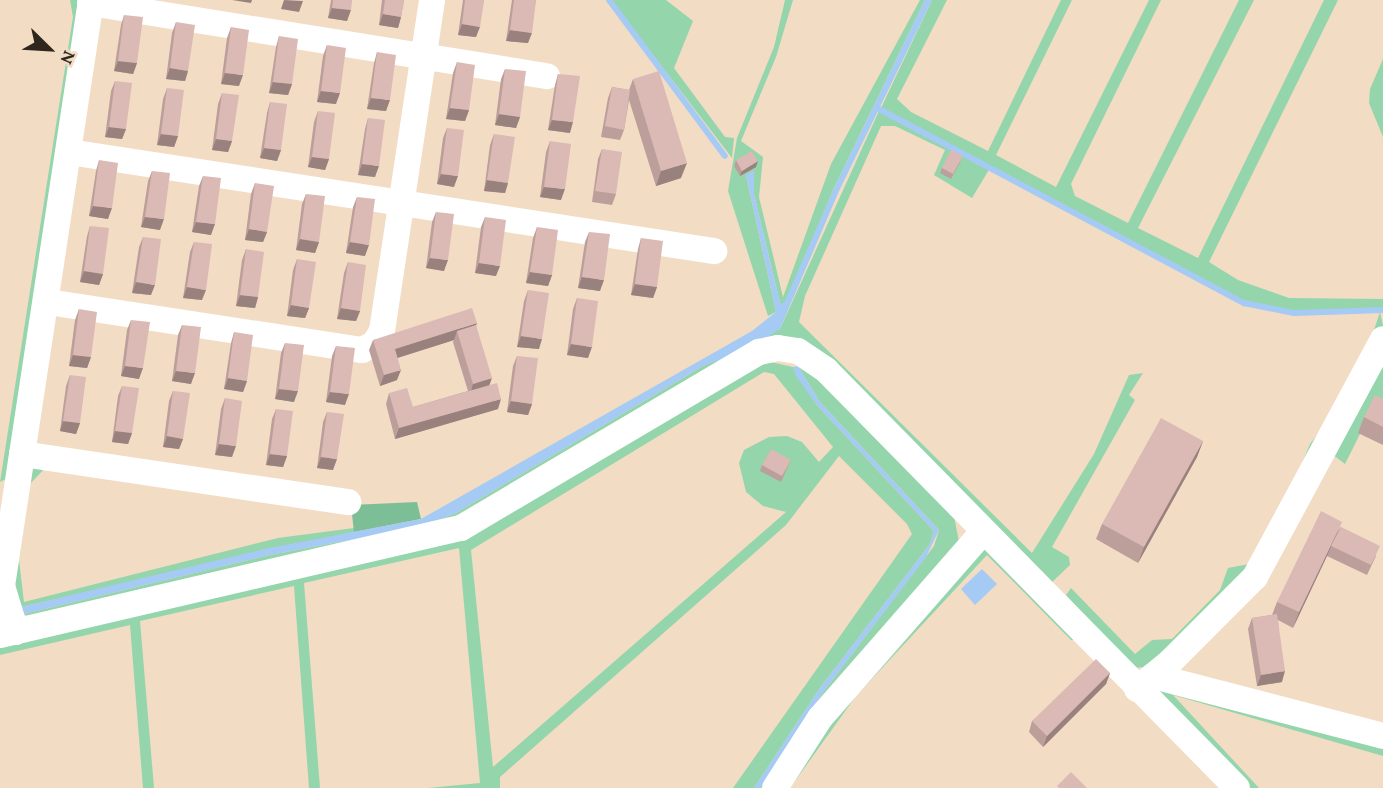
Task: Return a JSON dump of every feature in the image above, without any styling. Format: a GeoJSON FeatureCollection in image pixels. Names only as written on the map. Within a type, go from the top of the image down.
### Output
{"type":"FeatureCollection","features":[{"type":"Feature","properties":{"kind":"street"},"geometry":{"type":"LineString","coordinates":[[48,302],[362,349],[374,344],[382,331],[432,0]]}},
{"type":"Feature","properties":{"kind":"street"},"geometry":{"type":"LineString","coordinates":[[547,76],[91,2],[48,302],[2,586],[8,634],[461,528],[759,352],[778,348],[799,351],[826,370],[983,532],[1145,683],[1233,787]]}},
{"type":"Feature","properties":{"kind":"street"},"geometry":{"type":"LineString","coordinates":[[69,152],[714,251]]}},
{"type":"Feature","properties":{"kind":"street"},"geometry":{"type":"LineString","coordinates":[[1145,683],[1255,577],[1383,339]]}},
{"type":"Feature","properties":{"kind":"street"},"geometry":{"type":"LineString","coordinates":[[22,454],[348,502]]}},
{"type":"Feature","properties":{"kind":"street"},"geometry":{"type":"LineString","coordinates":[[775,788],[820,718],[983,532]]}},
{"type":"Feature","properties":{"kind":"street"},"geometry":{"type":"LineString","coordinates":[[1145,683],[1383,736]]}},
{"type":"Feature","properties":{"kind":"green space"},"geometry":{"type":"Polygon","coordinates":[[[70,0],[84,0],[12,476],[0,482],[73,17],[70,0]]]}},
{"type":"Feature","properties":{"kind":"green space"},"geometry":{"type":"Polygon","coordinates":[[[611,0],[666,0],[693,21],[674,68],[725,137],[734,138],[732,158],[611,0]]]}},
{"type":"Feature","properties":{"kind":"green space"},"geometry":{"type":"Polygon","coordinates":[[[785,0],[793,0],[776,57],[741,141],[763,157],[759,197],[783,297],[831,164],[920,0],[925,0],[834,188],[785,303],[780,303],[754,194],[754,171],[746,175],[776,312],[768,316],[728,191],[737,138],[774,47],[785,0]]]}},
{"type":"Feature","properties":{"kind":"green space"},"geometry":{"type":"Polygon","coordinates":[[[932,0],[947,0],[897,99],[911,112],[988,151],[1061,0],[1072,0],[996,155],[1056,187],[1149,0],[1161,0],[1071,184],[1075,196],[1128,223],[1239,0],[1254,0],[1138,228],[1198,258],[1324,0],[1338,0],[1209,262],[1238,280],[1289,298],[1383,299],[1383,309],[1294,312],[1245,301],[881,108],[932,0]]]}},
{"type":"Feature","properties":{"kind":"green space"},"geometry":{"type":"Polygon","coordinates":[[[1383,59],[1383,137],[1369,103],[1370,89],[1383,59]]]}},
{"type":"Feature","properties":{"kind":"green space"},"geometry":{"type":"Polygon","coordinates":[[[879,111],[990,168],[972,198],[934,175],[945,150],[895,126],[881,126],[805,296],[799,322],[1032,553],[1094,454],[1129,375],[1143,373],[1129,395],[1135,400],[1052,547],[1069,557],[1070,565],[1050,584],[802,344],[466,519],[28,617],[24,614],[270,555],[424,526],[456,513],[703,366],[780,329],[879,111]]]}},
{"type":"Feature","properties":{"kind":"green space"},"geometry":{"type":"Polygon","coordinates":[[[1380,312],[1383,326],[1377,339],[1249,571],[1170,653],[1145,667],[1132,668],[1066,595],[1071,588],[1135,654],[1152,640],[1172,639],[1220,590],[1228,568],[1249,564],[1287,500],[1310,444],[1326,424],[1370,342],[1380,312]]]}},
{"type":"Feature","properties":{"kind":"green space"},"geometry":{"type":"Polygon","coordinates":[[[1383,355],[1383,417],[1371,412],[1345,464],[1332,454],[1383,355]]]}},
{"type":"Feature","properties":{"kind":"green space"},"geometry":{"type":"Polygon","coordinates":[[[766,361],[793,367],[816,404],[934,531],[930,544],[820,688],[754,788],[733,788],[912,534],[907,524],[839,456],[786,525],[500,777],[500,788],[428,788],[480,783],[459,548],[304,583],[320,788],[309,788],[294,586],[140,621],[154,788],[143,788],[130,625],[0,655],[0,647],[435,543],[766,361]],[[764,372],[471,550],[493,767],[786,512],[763,506],[746,492],[739,463],[744,450],[769,437],[787,436],[802,442],[819,462],[833,447],[774,374],[764,372]]]}},
{"type":"Feature","properties":{"kind":"green space"},"geometry":{"type":"Polygon","coordinates":[[[798,366],[804,366],[954,516],[959,542],[768,788],[760,788],[824,691],[934,546],[939,530],[819,401],[798,366]]]}},
{"type":"Feature","properties":{"kind":"green space"},"geometry":{"type":"Polygon","coordinates":[[[47,466],[30,484],[19,560],[24,602],[278,538],[354,528],[354,532],[21,607],[12,580],[28,467],[47,466]]]}},
{"type":"Feature","properties":{"kind":"green space"},"geometry":{"type":"Polygon","coordinates":[[[417,502],[421,519],[354,532],[351,505],[417,502]]]}},
{"type":"Feature","properties":{"kind":"green space"},"geometry":{"type":"Polygon","coordinates":[[[982,548],[989,549],[1078,640],[1071,640],[987,555],[856,696],[790,788],[854,685],[982,548]]]}},
{"type":"Feature","properties":{"kind":"green space"},"geometry":{"type":"Polygon","coordinates":[[[1154,683],[1383,740],[1383,756],[1173,695],[1259,788],[1246,788],[1164,702],[1154,683]]]}},
{"type":"Feature","properties":{"kind":"water"},"geometry":{"type":"Polygon","coordinates":[[[925,0],[932,0],[839,191],[780,329],[743,352],[703,366],[456,513],[424,526],[270,555],[24,614],[21,607],[264,549],[421,519],[752,331],[776,312],[746,175],[754,170],[754,194],[780,303],[784,303],[834,188],[925,0]]]}},
{"type":"Feature","properties":{"kind":"water"},"geometry":{"type":"Polygon","coordinates":[[[798,366],[819,401],[939,530],[926,557],[824,691],[760,788],[754,788],[820,688],[930,544],[934,531],[816,404],[796,376],[793,367],[798,366]]]}},
{"type":"Feature","properties":{"kind":"water"},"geometry":{"type":"Polygon","coordinates":[[[982,569],[997,584],[975,605],[961,589],[982,569]]]}},
{"type":"Feature","properties":{"kind":"building"},"geometry":{"type":"Polygon","coordinates":[[[333,0],[352,0],[351,10],[332,8],[333,0]]]}},
{"type":"Feature","properties":{"kind":"building"},"geometry":{"type":"Polygon","coordinates":[[[385,0],[404,0],[401,17],[383,14],[385,0]]]}},
{"type":"Feature","properties":{"kind":"building"},"geometry":{"type":"Polygon","coordinates":[[[465,0],[484,0],[480,27],[462,24],[465,0]]]}},
{"type":"Feature","properties":{"kind":"building"},"geometry":{"type":"Polygon","coordinates":[[[514,0],[536,0],[532,33],[510,30],[514,0]]]}},
{"type":"Feature","properties":{"kind":"building"},"geometry":{"type":"Polygon","coordinates":[[[124,15],[143,17],[137,63],[118,61],[124,15]]]}},
{"type":"Feature","properties":{"kind":"building"},"geometry":{"type":"Polygon","coordinates":[[[176,22],[195,25],[188,71],[170,68],[176,22]]]}},
{"type":"Feature","properties":{"kind":"building"},"geometry":{"type":"Polygon","coordinates":[[[231,27],[249,30],[243,75],[225,73],[231,27]]]}},
{"type":"Feature","properties":{"kind":"building"},"geometry":{"type":"Polygon","coordinates":[[[279,36],[298,39],[292,84],[273,82],[279,36]]]}},
{"type":"Feature","properties":{"kind":"building"},"geometry":{"type":"Polygon","coordinates":[[[327,45],[346,48],[340,93],[321,91],[327,45]]]}},
{"type":"Feature","properties":{"kind":"building"},"geometry":{"type":"Polygon","coordinates":[[[377,52],[396,55],[390,100],[371,98],[377,52]]]}},
{"type":"Feature","properties":{"kind":"building"},"geometry":{"type":"Polygon","coordinates":[[[457,62],[475,65],[469,110],[450,108],[457,62]]]}},
{"type":"Feature","properties":{"kind":"building"},"geometry":{"type":"Polygon","coordinates":[[[505,69],[526,71],[520,117],[499,114],[505,69]]]}},
{"type":"Feature","properties":{"kind":"building"},"geometry":{"type":"Polygon","coordinates":[[[659,71],[687,163],[661,171],[633,79],[659,71]]]}},
{"type":"Feature","properties":{"kind":"building"},"geometry":{"type":"Polygon","coordinates":[[[558,74],[580,76],[573,122],[552,120],[558,74]]]}},
{"type":"Feature","properties":{"kind":"building"},"geometry":{"type":"Polygon","coordinates":[[[115,81],[132,83],[126,129],[109,127],[115,81]]]}},
{"type":"Feature","properties":{"kind":"building"},"geometry":{"type":"Polygon","coordinates":[[[612,87],[630,90],[624,130],[605,126],[612,87]]]}},
{"type":"Feature","properties":{"kind":"building"},"geometry":{"type":"Polygon","coordinates":[[[167,88],[184,90],[178,136],[161,134],[167,88]]]}},
{"type":"Feature","properties":{"kind":"building"},"geometry":{"type":"Polygon","coordinates":[[[222,93],[239,95],[232,141],[216,139],[222,93]]]}},
{"type":"Feature","properties":{"kind":"building"},"geometry":{"type":"Polygon","coordinates":[[[270,102],[287,104],[281,150],[264,148],[270,102]]]}},
{"type":"Feature","properties":{"kind":"building"},"geometry":{"type":"Polygon","coordinates":[[[318,111],[335,113],[329,159],[312,157],[318,111]]]}},
{"type":"Feature","properties":{"kind":"building"},"geometry":{"type":"Polygon","coordinates":[[[368,118],[385,120],[379,166],[362,164],[368,118]]]}},
{"type":"Feature","properties":{"kind":"building"},"geometry":{"type":"Polygon","coordinates":[[[447,128],[464,130],[458,176],[441,174],[447,128]]]}},
{"type":"Feature","properties":{"kind":"building"},"geometry":{"type":"Polygon","coordinates":[[[494,134],[515,137],[508,183],[487,180],[494,134]]]}},
{"type":"Feature","properties":{"kind":"building"},"geometry":{"type":"Polygon","coordinates":[[[550,141],[571,144],[565,189],[544,187],[550,141]]]}},
{"type":"Feature","properties":{"kind":"building"},"geometry":{"type":"Polygon","coordinates":[[[602,149],[622,152],[616,194],[595,191],[602,149]]]}},
{"type":"Feature","properties":{"kind":"building"},"geometry":{"type":"Polygon","coordinates":[[[951,150],[963,156],[953,174],[942,168],[951,150]]]}},
{"type":"Feature","properties":{"kind":"building"},"geometry":{"type":"Polygon","coordinates":[[[752,151],[758,161],[742,171],[736,160],[752,151]]]}},
{"type":"Feature","properties":{"kind":"building"},"geometry":{"type":"Polygon","coordinates":[[[99,160],[118,163],[112,208],[93,206],[99,160]]]}},
{"type":"Feature","properties":{"kind":"building"},"geometry":{"type":"Polygon","coordinates":[[[152,171],[170,173],[164,219],[145,217],[152,171]]]}},
{"type":"Feature","properties":{"kind":"building"},"geometry":{"type":"Polygon","coordinates":[[[203,176],[221,178],[215,224],[196,222],[203,176]]]}},
{"type":"Feature","properties":{"kind":"building"},"geometry":{"type":"Polygon","coordinates":[[[255,183],[274,186],[267,232],[249,229],[255,183]]]}},
{"type":"Feature","properties":{"kind":"building"},"geometry":{"type":"Polygon","coordinates":[[[306,194],[325,196],[319,242],[300,239],[306,194]]]}},
{"type":"Feature","properties":{"kind":"building"},"geometry":{"type":"Polygon","coordinates":[[[357,197],[375,199],[369,245],[350,242],[357,197]]]}},
{"type":"Feature","properties":{"kind":"building"},"geometry":{"type":"Polygon","coordinates":[[[436,212],[454,214],[448,260],[430,258],[436,212]]]}},
{"type":"Feature","properties":{"kind":"building"},"geometry":{"type":"Polygon","coordinates":[[[485,217],[506,220],[500,266],[479,263],[485,217]]]}},
{"type":"Feature","properties":{"kind":"building"},"geometry":{"type":"Polygon","coordinates":[[[90,226],[109,228],[103,274],[84,271],[90,226]]]}},
{"type":"Feature","properties":{"kind":"building"},"geometry":{"type":"Polygon","coordinates":[[[537,227],[558,230],[552,275],[530,272],[537,227]]]}},
{"type":"Feature","properties":{"kind":"building"},"geometry":{"type":"Polygon","coordinates":[[[589,232],[610,234],[604,280],[582,277],[589,232]]]}},
{"type":"Feature","properties":{"kind":"building"},"geometry":{"type":"Polygon","coordinates":[[[143,237],[161,239],[155,285],[136,282],[143,237]]]}},
{"type":"Feature","properties":{"kind":"building"},"geometry":{"type":"Polygon","coordinates":[[[641,238],[663,241],[657,287],[635,284],[641,238]]]}},
{"type":"Feature","properties":{"kind":"building"},"geometry":{"type":"Polygon","coordinates":[[[194,242],[212,244],[206,290],[187,287],[194,242]]]}},
{"type":"Feature","properties":{"kind":"building"},"geometry":{"type":"Polygon","coordinates":[[[246,249],[264,252],[258,297],[240,295],[246,249]]]}},
{"type":"Feature","properties":{"kind":"building"},"geometry":{"type":"Polygon","coordinates":[[[297,259],[316,262],[309,308],[291,305],[297,259]]]}},
{"type":"Feature","properties":{"kind":"building"},"geometry":{"type":"Polygon","coordinates":[[[348,262],[366,265],[360,311],[341,308],[348,262]]]}},
{"type":"Feature","properties":{"kind":"building"},"geometry":{"type":"Polygon","coordinates":[[[528,290],[549,293],[542,339],[521,336],[528,290]]]}},
{"type":"Feature","properties":{"kind":"building"},"geometry":{"type":"Polygon","coordinates":[[[577,298],[598,301],[592,347],[571,344],[577,298]]]}},
{"type":"Feature","properties":{"kind":"building"},"geometry":{"type":"Polygon","coordinates":[[[472,308],[477,323],[395,349],[401,370],[384,375],[373,340],[472,308]]]}},
{"type":"Feature","properties":{"kind":"building"},"geometry":{"type":"Polygon","coordinates":[[[79,309],[97,312],[91,357],[73,355],[79,309]]]}},
{"type":"Feature","properties":{"kind":"building"},"geometry":{"type":"Polygon","coordinates":[[[131,320],[150,322],[143,368],[125,366],[131,320]]]}},
{"type":"Feature","properties":{"kind":"building"},"geometry":{"type":"Polygon","coordinates":[[[182,325],[201,327],[195,373],[176,371],[182,325]]]}},
{"type":"Feature","properties":{"kind":"building"},"geometry":{"type":"Polygon","coordinates":[[[476,325],[492,378],[473,384],[457,331],[476,325]]]}},
{"type":"Feature","properties":{"kind":"building"},"geometry":{"type":"Polygon","coordinates":[[[234,332],[253,335],[247,381],[228,378],[234,332]]]}},
{"type":"Feature","properties":{"kind":"building"},"geometry":{"type":"Polygon","coordinates":[[[285,343],[304,345],[298,391],[279,389],[285,343]]]}},
{"type":"Feature","properties":{"kind":"building"},"geometry":{"type":"Polygon","coordinates":[[[336,346],[355,348],[349,394],[330,392],[336,346]]]}},
{"type":"Feature","properties":{"kind":"building"},"geometry":{"type":"Polygon","coordinates":[[[517,356],[538,358],[532,404],[511,401],[517,356]]]}},
{"type":"Feature","properties":{"kind":"building"},"geometry":{"type":"Polygon","coordinates":[[[70,375],[86,377],[80,423],[63,421],[70,375]]]}},
{"type":"Feature","properties":{"kind":"building"},"geometry":{"type":"Polygon","coordinates":[[[497,383],[501,399],[399,428],[389,393],[407,388],[413,407],[497,383]]]}},
{"type":"Feature","properties":{"kind":"building"},"geometry":{"type":"Polygon","coordinates":[[[122,386],[139,388],[132,433],[115,431],[122,386]]]}},
{"type":"Feature","properties":{"kind":"building"},"geometry":{"type":"Polygon","coordinates":[[[173,391],[190,393],[183,439],[167,436],[173,391]]]}},
{"type":"Feature","properties":{"kind":"building"},"geometry":{"type":"Polygon","coordinates":[[[1375,395],[1383,399],[1383,427],[1364,417],[1375,395]]]}},
{"type":"Feature","properties":{"kind":"building"},"geometry":{"type":"Polygon","coordinates":[[[225,398],[242,401],[236,446],[219,444],[225,398]]]}},
{"type":"Feature","properties":{"kind":"building"},"geometry":{"type":"Polygon","coordinates":[[[276,409],[293,411],[287,456],[270,454],[276,409]]]}},
{"type":"Feature","properties":{"kind":"building"},"geometry":{"type":"Polygon","coordinates":[[[327,412],[344,414],[337,459],[321,457],[327,412]]]}},
{"type":"Feature","properties":{"kind":"building"},"geometry":{"type":"Polygon","coordinates":[[[1161,418],[1203,441],[1144,547],[1102,524],[1161,418]]]}},
{"type":"Feature","properties":{"kind":"building"},"geometry":{"type":"Polygon","coordinates":[[[771,449],[791,460],[782,476],[762,465],[771,449]]]}},
{"type":"Feature","properties":{"kind":"building"},"geometry":{"type":"Polygon","coordinates":[[[1321,511],[1342,522],[1299,612],[1277,602],[1321,511]]]}},
{"type":"Feature","properties":{"kind":"building"},"geometry":{"type":"Polygon","coordinates":[[[1341,527],[1380,546],[1371,565],[1331,546],[1341,527]]]}},
{"type":"Feature","properties":{"kind":"building"},"geometry":{"type":"Polygon","coordinates":[[[1277,614],[1285,671],[1261,675],[1252,618],[1277,614]]]}},
{"type":"Feature","properties":{"kind":"building"},"geometry":{"type":"Polygon","coordinates":[[[1096,659],[1110,673],[1047,736],[1032,721],[1096,659]]]}},
{"type":"Feature","properties":{"kind":"building"},"geometry":{"type":"Polygon","coordinates":[[[1071,772],[1087,788],[1057,786],[1071,772]]]}},
{"type":"Feature","properties":{"kind":"waterway"},"geometry":{"type":"LineString","coordinates":[[609,0],[725,156]]}},
{"type":"Feature","properties":{"kind":"waterway"},"geometry":{"type":"LineString","coordinates":[[877,108],[1244,303],[1294,313],[1383,310]]}}]}
